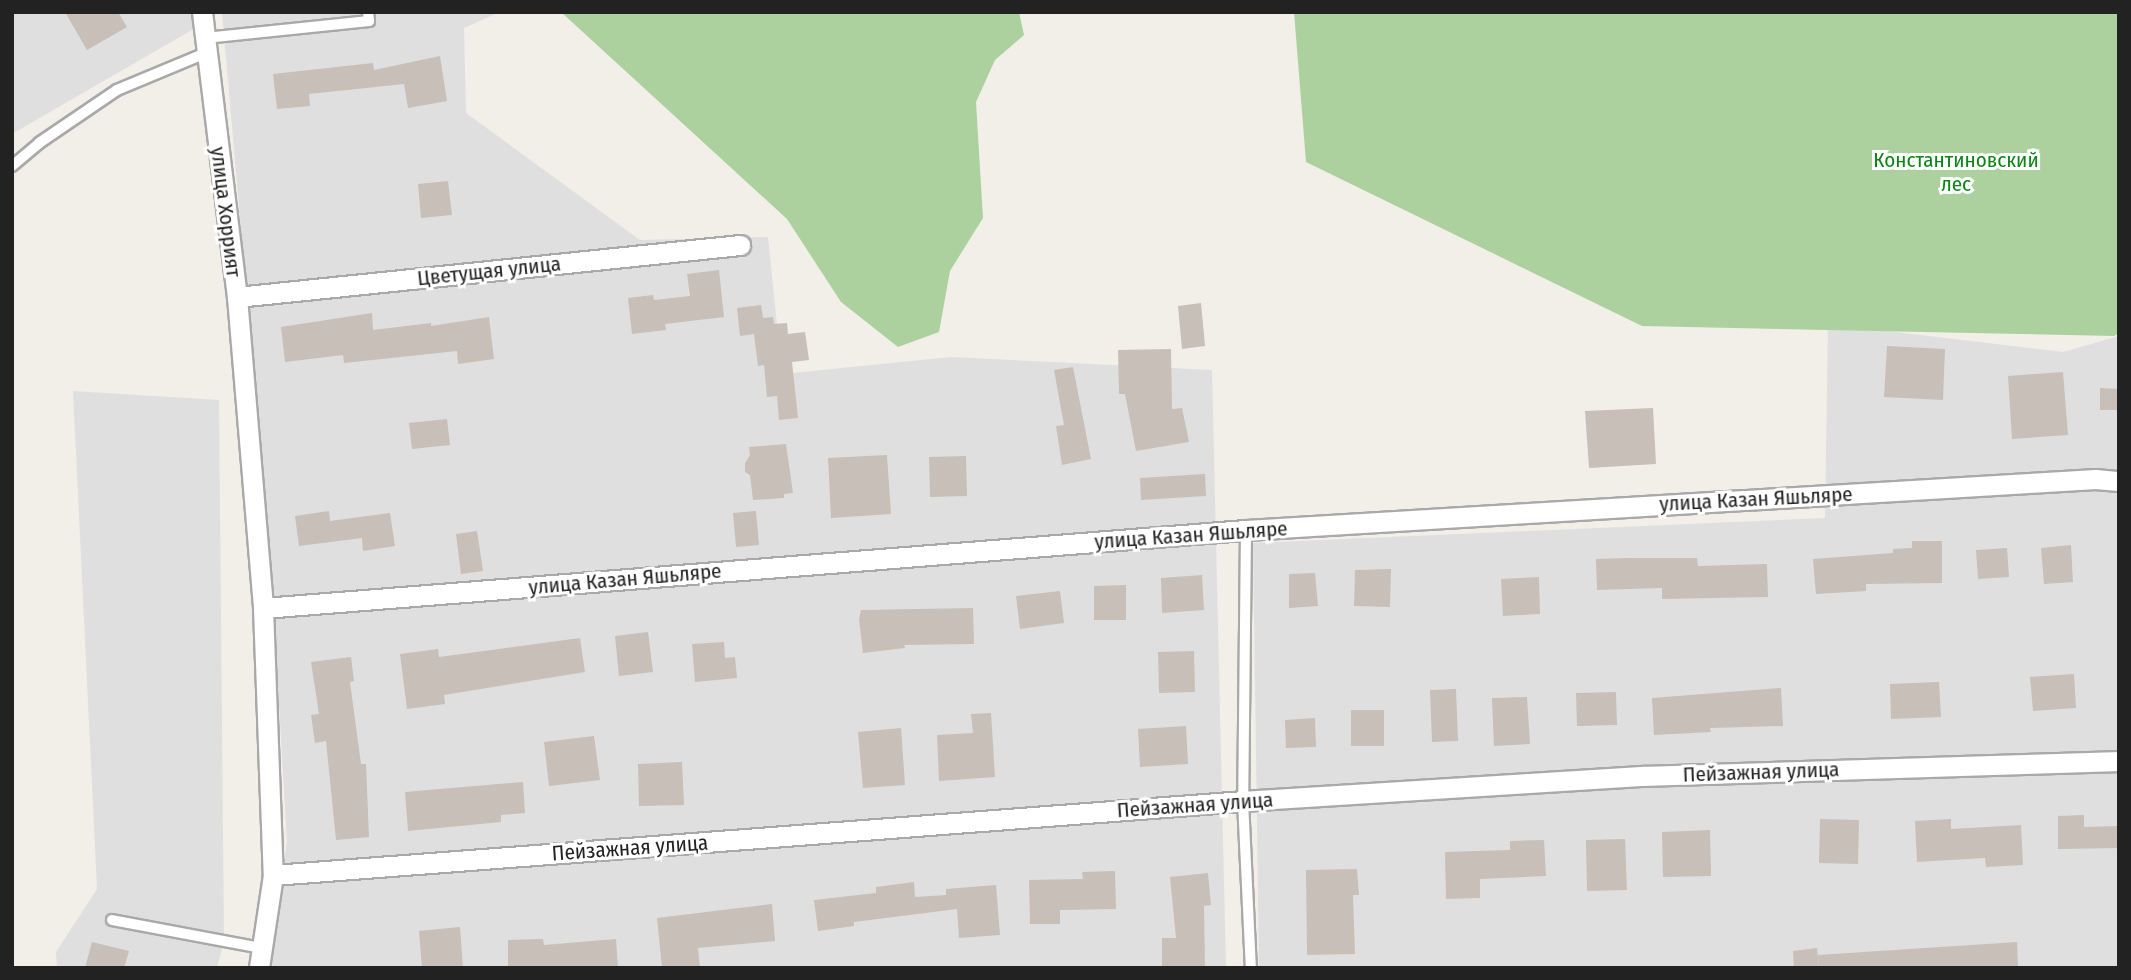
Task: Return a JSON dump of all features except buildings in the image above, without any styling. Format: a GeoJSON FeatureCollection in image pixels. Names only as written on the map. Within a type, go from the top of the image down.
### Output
{"type":"FeatureCollection","features":[{"type":"Feature","properties":{"kind":"street","name":"улица Хоррият"},"geometry":{"type":"LineString","coordinates":[[202,12],[237,297],[264,608]]}},
{"type":"Feature","properties":{"kind":"street","name":"Цветущая улица"},"geometry":{"type":"LineString","coordinates":[[237,297],[740,245]]}},
{"type":"Feature","properties":{"kind":"street","name":"улица Казан Яшьляре"},"geometry":{"type":"LineString","coordinates":[[264,608],[1246,530],[2095,479],[2119,481]]}},
{"type":"Feature","properties":{"kind":"street"},"geometry":{"type":"LineString","coordinates":[[260,958],[273,875],[264,608]]}},
{"type":"Feature","properties":{"kind":"street","name":"Пейзажная улица"},"geometry":{"type":"LineString","coordinates":[[273,875],[1243,801],[1643,776],[2119,761]]}},
{"type":"Feature","properties":{"kind":"lane"},"geometry":{"type":"LineString","coordinates":[[12,166],[39,143],[117,90],[205,46],[369,21],[368,12]]}},
{"type":"Feature","properties":{"kind":"lane"},"geometry":{"type":"LineString","coordinates":[[1246,530],[1243,801],[1251,968]]}},
{"type":"Feature","properties":{"kind":"lane"},"geometry":{"type":"LineString","coordinates":[[112,920],[260,958]]}},
{"type":"Feature","properties":{"kind":"shaded area"},"geometry":{"type":"Polygon","coordinates":[[[12,12],[195,12],[197,27],[12,134],[12,12]]]}},
{"type":"Feature","properties":{"kind":"shaded area"},"geometry":{"type":"Polygon","coordinates":[[[222,12],[500,12],[464,28],[466,113],[640,240],[768,237],[782,374],[951,357],[1212,370],[1226,968],[270,968],[287,841],[272,583],[222,12]]]}},
{"type":"Feature","properties":{"kind":"shaded area"},"geometry":{"type":"Polygon","coordinates":[[[1828,324],[2063,352],[2119,336],[2119,968],[1259,968],[1253,543],[1825,518],[1828,324]]]}},
{"type":"Feature","properties":{"kind":"shaded area"},"geometry":{"type":"Polygon","coordinates":[[[73,391],[219,400],[224,941],[217,968],[57,968],[56,952],[97,889],[73,391]]]}},
{"type":"Feature","properties":{"kind":"green space"},"geometry":{"type":"Polygon","coordinates":[[[561,12],[1019,12],[1024,35],[995,60],[976,102],[983,218],[950,271],[939,332],[898,347],[841,302],[787,219],[561,12]]]}},
{"type":"Feature","properties":{"kind":"green space","name":"Константиновский лес"},"geometry":{"type":"Polygon","coordinates":[[[1294,12],[2119,12],[2119,333],[2114,336],[1642,326],[1306,162],[1294,12]]]}}]}
